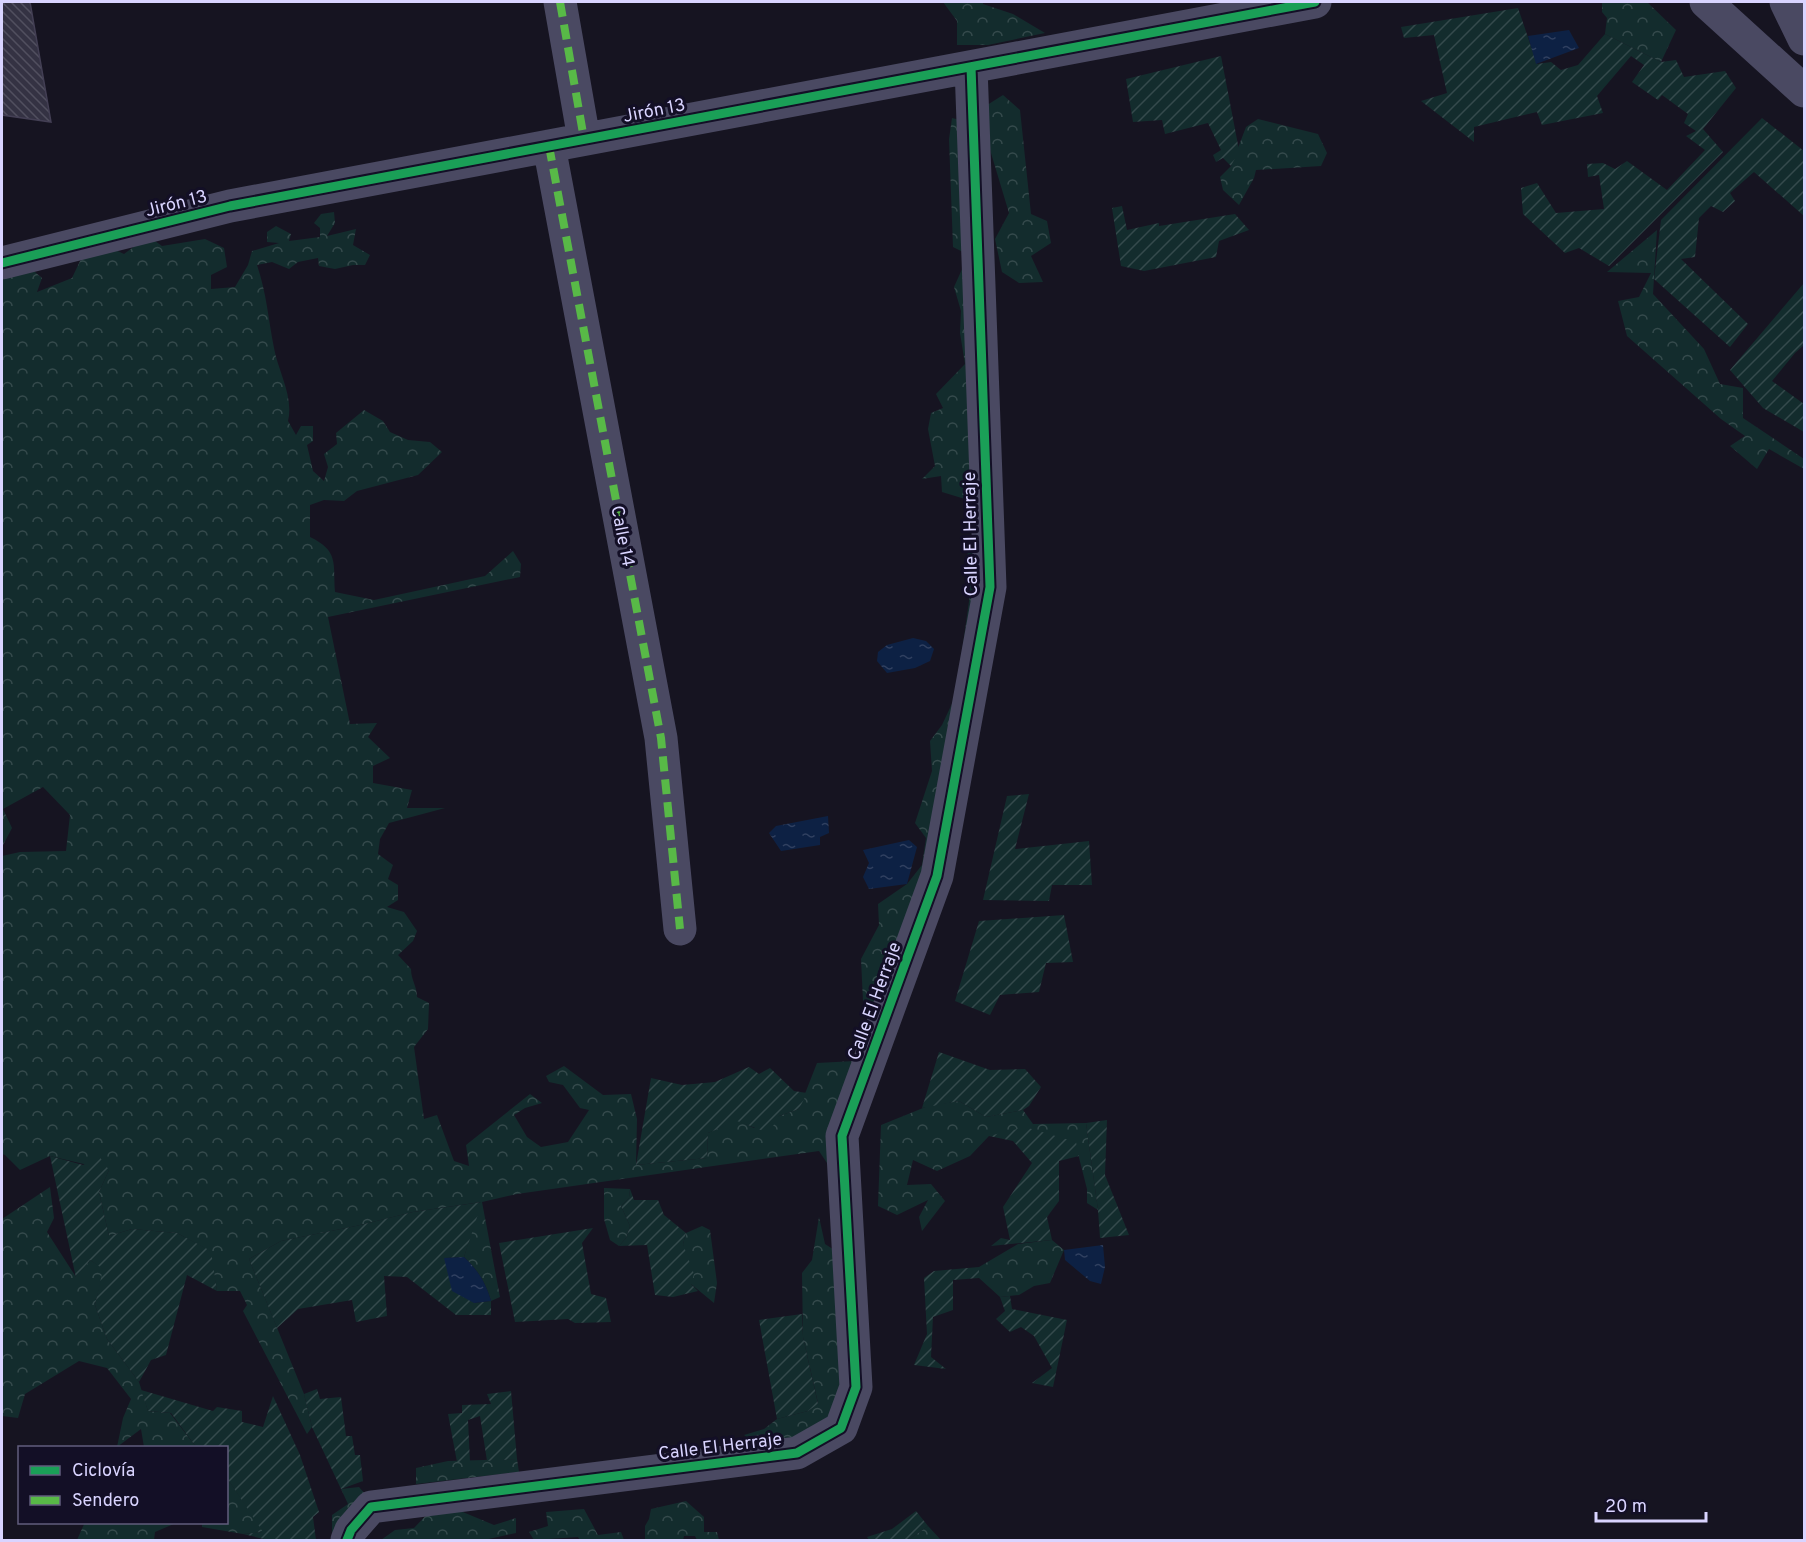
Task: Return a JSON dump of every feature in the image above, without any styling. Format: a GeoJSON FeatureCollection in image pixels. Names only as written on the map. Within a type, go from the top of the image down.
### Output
{"type":"FeatureCollection","features":[{"type":"Feature","properties":{"kind":"street"},"geometry":{"type":"LineString","coordinates":[[560,2],[584,140]]}},
{"type":"Feature","properties":{"kind":"street","name":"Jirón 13"},"geometry":{"type":"LineString","coordinates":[[2,263],[230,206],[1315,2]]}},
{"type":"Feature","properties":{"kind":"street"},"geometry":{"type":"LineString","coordinates":[[1706,2],[1804,91]]}},
{"type":"Feature","properties":{"kind":"street"},"geometry":{"type":"LineString","coordinates":[[1786,2],[1804,39]]}},
{"type":"Feature","properties":{"kind":"street","name":"Calle El Herraje"},"geometry":{"type":"LineString","coordinates":[[347,1540],[351,1530],[371,1507],[797,1453],[841,1428],[856,1387],[842,1136],[938,876],[990,587],[971,67]]}},
{"type":"Feature","properties":{"kind":"street","name":"Calle 14"},"geometry":{"type":"LineString","coordinates":[[549,146],[661,738],[680,929]]}},
{"type":"Feature","properties":{"kind":"green space"},"geometry":{"type":"Polygon","coordinates":[[[943,2],[983,2],[983,4],[1013,14],[1045,33],[988,45],[957,45],[957,21],[943,2]]]}},
{"type":"Feature","properties":{"kind":"green space"},"geometry":{"type":"Polygon","coordinates":[[[1647,2],[1676,30],[1661,62],[1605,34],[1607,18],[1602,12],[1602,3],[1647,2]]]}},
{"type":"Feature","properties":{"kind":"green space"},"geometry":{"type":"Polygon","coordinates":[[[1518,8],[1537,64],[1551,62],[1561,70],[1578,65],[1605,34],[1661,62],[1676,60],[1684,77],[1725,71],[1736,88],[1703,129],[1723,152],[1609,266],[1579,248],[1565,253],[1523,214],[1521,188],[1537,183],[1556,213],[1604,209],[1599,175],[1588,177],[1587,164],[1603,163],[1615,169],[1627,161],[1667,190],[1705,150],[1686,136],[1696,131],[1684,123],[1688,114],[1662,95],[1658,100],[1632,82],[1644,65],[1631,56],[1597,96],[1603,113],[1542,125],[1537,112],[1474,127],[1474,142],[1421,101],[1447,93],[1434,35],[1404,38],[1401,27],[1518,8]]]}},
{"type":"Feature","properties":{"kind":"green space"},"geometry":{"type":"Polygon","coordinates":[[[1221,56],[1239,150],[1231,166],[1223,158],[1216,162],[1213,155],[1221,150],[1208,123],[1165,134],[1162,120],[1133,122],[1126,79],[1221,56]]]}},
{"type":"Feature","properties":{"kind":"green space"},"geometry":{"type":"Polygon","coordinates":[[[1003,95],[1020,110],[1031,214],[1047,221],[1051,243],[1031,256],[1043,282],[1019,283],[1002,272],[995,239],[1009,213],[988,143],[984,107],[1003,95]]]}},
{"type":"Feature","properties":{"kind":"green space"},"geometry":{"type":"Polygon","coordinates":[[[952,118],[968,122],[979,494],[965,499],[942,492],[941,476],[922,479],[935,466],[928,429],[931,413],[943,408],[936,394],[965,364],[960,333],[961,311],[954,287],[963,267],[963,252],[953,247],[949,139],[952,118]]]}},
{"type":"Feature","properties":{"kind":"green space"},"geometry":{"type":"Polygon","coordinates":[[[1762,118],[1804,151],[1804,216],[1754,172],[1730,193],[1735,201],[1723,212],[1711,206],[1699,218],[1695,257],[1681,259],[1748,324],[1730,347],[1654,279],[1661,220],[1762,118]]]}},
{"type":"Feature","properties":{"kind":"green space"},"geometry":{"type":"Polygon","coordinates":[[[1258,119],[1318,134],[1327,153],[1321,166],[1256,170],[1239,205],[1223,190],[1220,177],[1231,166],[1246,127],[1258,119]]]}},
{"type":"Feature","properties":{"kind":"green space"},"geometry":{"type":"Polygon","coordinates":[[[1122,206],[1127,230],[1159,223],[1159,226],[1235,214],[1249,230],[1219,241],[1216,257],[1144,271],[1121,266],[1112,208],[1122,206]]]}},
{"type":"Feature","properties":{"kind":"green space"},"geometry":{"type":"Polygon","coordinates":[[[334,212],[335,223],[327,236],[356,229],[353,245],[370,255],[365,265],[335,269],[319,266],[318,258],[298,262],[289,269],[272,262],[257,265],[276,357],[289,403],[288,421],[296,435],[301,426],[313,426],[313,441],[307,445],[313,471],[324,481],[328,467],[324,454],[337,444],[336,433],[364,410],[383,421],[390,432],[408,440],[430,442],[442,452],[418,475],[357,491],[344,501],[324,500],[310,505],[310,537],[326,547],[333,559],[335,592],[374,600],[485,576],[513,551],[521,564],[520,577],[328,617],[350,724],[377,723],[368,737],[390,758],[373,766],[373,783],[412,790],[407,808],[445,808],[389,823],[380,839],[378,854],[393,865],[388,879],[398,885],[398,900],[387,907],[404,912],[417,931],[413,941],[398,955],[411,969],[417,997],[429,1003],[428,1029],[414,1047],[424,1119],[437,1115],[454,1161],[469,1166],[466,1145],[530,1094],[542,1103],[525,1108],[514,1115],[527,1137],[541,1147],[568,1142],[589,1110],[580,1108],[563,1085],[549,1082],[546,1076],[564,1066],[603,1095],[631,1094],[637,1119],[636,1165],[707,1158],[708,1133],[737,1120],[754,1128],[799,1109],[817,1063],[855,1061],[829,1166],[819,1151],[517,1194],[482,1202],[500,1297],[491,1301],[481,1277],[464,1257],[481,1202],[413,1212],[281,1241],[249,1259],[304,1394],[312,1427],[307,1434],[243,1311],[247,1305],[240,1291],[217,1291],[210,1251],[177,1233],[132,1229],[109,1236],[99,1192],[109,1170],[50,1156],[20,1170],[2,1154],[2,856],[20,852],[66,851],[70,815],[43,787],[3,809],[12,828],[2,847],[2,271],[28,266],[42,278],[37,292],[72,278],[81,259],[107,246],[124,254],[148,236],[162,246],[205,239],[224,248],[227,267],[211,275],[211,289],[235,287],[248,265],[252,251],[279,243],[267,242],[267,232],[276,226],[291,234],[289,241],[320,237],[320,228],[314,223],[321,214],[334,212]]]}},
{"type":"Feature","properties":{"kind":"green space"},"geometry":{"type":"Polygon","coordinates":[[[1657,230],[1653,294],[1704,349],[1720,384],[1743,388],[1743,418],[1804,459],[1804,469],[1769,449],[1757,469],[1730,446],[1745,436],[1721,419],[1627,336],[1618,301],[1639,297],[1651,273],[1607,272],[1657,230]]]}},
{"type":"Feature","properties":{"kind":"green space"},"geometry":{"type":"Polygon","coordinates":[[[1804,283],[1804,345],[1772,381],[1804,404],[1804,432],[1763,408],[1730,370],[1804,283]]]}},
{"type":"Feature","properties":{"kind":"green space"},"geometry":{"type":"Polygon","coordinates":[[[980,530],[980,587],[930,876],[873,1011],[863,1001],[861,959],[879,925],[878,904],[907,884],[922,865],[926,838],[915,823],[932,771],[930,741],[942,725],[956,695],[970,594],[967,541],[980,530]]]}},
{"type":"Feature","properties":{"kind":"green space"},"geometry":{"type":"Polygon","coordinates":[[[1029,794],[1015,849],[1089,841],[1092,885],[1052,885],[1049,901],[983,900],[1007,796],[1029,794]]]}},
{"type":"Feature","properties":{"kind":"green space"},"geometry":{"type":"Polygon","coordinates":[[[1064,915],[1073,962],[1046,963],[1039,992],[1000,995],[990,1015],[955,1001],[979,921],[1064,915]]]}},
{"type":"Feature","properties":{"kind":"green space"},"geometry":{"type":"Polygon","coordinates":[[[939,1052],[990,1070],[1025,1069],[1041,1087],[1029,1106],[1023,1110],[986,1117],[959,1101],[922,1108],[939,1052]]]}},
{"type":"Feature","properties":{"kind":"green space"},"geometry":{"type":"Polygon","coordinates":[[[749,1067],[759,1074],[770,1068],[794,1091],[807,1093],[799,1109],[779,1116],[769,1133],[737,1121],[708,1133],[707,1158],[636,1165],[651,1078],[682,1085],[715,1082],[749,1067]]]}},
{"type":"Feature","properties":{"kind":"green space"},"geometry":{"type":"Polygon","coordinates":[[[959,1101],[986,1117],[1023,1110],[1033,1124],[1086,1123],[1098,1210],[1087,1203],[1087,1189],[1075,1142],[989,1136],[970,1156],[937,1171],[913,1160],[907,1185],[931,1184],[945,1201],[922,1231],[919,1217],[928,1200],[897,1215],[878,1206],[881,1125],[928,1106],[959,1101]]]}},
{"type":"Feature","properties":{"kind":"green space"},"geometry":{"type":"Polygon","coordinates":[[[1107,1120],[1105,1175],[1129,1235],[1100,1238],[1086,1123],[1107,1120]]]}},
{"type":"Feature","properties":{"kind":"green space"},"geometry":{"type":"Polygon","coordinates":[[[1025,1127],[1076,1142],[1079,1156],[1059,1161],[1059,1201],[1047,1217],[1052,1240],[991,1246],[1001,1238],[1010,1240],[1003,1207],[1032,1163],[1013,1141],[989,1136],[1025,1127]]]}},
{"type":"Feature","properties":{"kind":"green space"},"geometry":{"type":"Polygon","coordinates":[[[50,1156],[83,1165],[99,1156],[109,1170],[99,1192],[109,1236],[132,1229],[177,1233],[211,1251],[217,1291],[187,1275],[166,1355],[151,1360],[139,1382],[107,1339],[95,1305],[103,1269],[90,1260],[76,1278],[50,1156]]]}},
{"type":"Feature","properties":{"kind":"green space"},"geometry":{"type":"Polygon","coordinates":[[[50,1187],[54,1218],[47,1232],[76,1277],[90,1260],[104,1269],[95,1305],[107,1339],[139,1382],[148,1411],[170,1413],[195,1446],[144,1446],[141,1429],[117,1446],[123,1418],[131,1399],[107,1368],[79,1361],[25,1394],[18,1418],[2,1416],[2,1219],[50,1187]]]}},
{"type":"Feature","properties":{"kind":"green space"},"geometry":{"type":"Polygon","coordinates":[[[604,1188],[630,1189],[629,1198],[621,1206],[630,1226],[626,1238],[619,1246],[610,1240],[604,1219],[604,1188]]]}},
{"type":"Feature","properties":{"kind":"green space"},"geometry":{"type":"Polygon","coordinates":[[[630,1189],[634,1200],[658,1200],[664,1215],[686,1233],[683,1244],[694,1274],[691,1284],[698,1291],[673,1297],[655,1295],[647,1245],[619,1246],[626,1238],[630,1226],[621,1206],[629,1198],[630,1189]]]}},
{"type":"Feature","properties":{"kind":"green space"},"geometry":{"type":"Polygon","coordinates":[[[482,1202],[464,1257],[445,1258],[474,1303],[491,1301],[491,1315],[456,1315],[407,1277],[384,1276],[387,1316],[356,1322],[352,1300],[298,1309],[277,1328],[249,1259],[281,1241],[413,1212],[482,1202]]]}},
{"type":"Feature","properties":{"kind":"green space"},"geometry":{"type":"Polygon","coordinates":[[[819,1217],[825,1244],[842,1255],[850,1386],[835,1424],[792,1448],[756,1444],[744,1435],[764,1429],[777,1419],[808,1411],[818,1403],[803,1337],[802,1273],[812,1260],[819,1217]]]}},
{"type":"Feature","properties":{"kind":"green space"},"geometry":{"type":"Polygon","coordinates":[[[702,1226],[710,1230],[717,1283],[714,1303],[691,1284],[683,1244],[686,1233],[702,1226]]]}},
{"type":"Feature","properties":{"kind":"green space"},"geometry":{"type":"Polygon","coordinates":[[[593,1228],[582,1243],[591,1294],[606,1298],[611,1322],[575,1323],[568,1319],[515,1322],[499,1243],[593,1228]]]}},
{"type":"Feature","properties":{"kind":"green space"},"geometry":{"type":"Polygon","coordinates":[[[1052,1240],[1064,1250],[1050,1283],[1034,1286],[1019,1295],[1000,1297],[979,1278],[979,1267],[1018,1244],[1052,1240]]]}},
{"type":"Feature","properties":{"kind":"green space"},"geometry":{"type":"Polygon","coordinates":[[[979,1267],[979,1278],[953,1280],[953,1310],[933,1317],[931,1357],[946,1369],[914,1365],[927,1334],[924,1278],[934,1271],[979,1267]]]}},
{"type":"Feature","properties":{"kind":"green space"},"geometry":{"type":"Polygon","coordinates":[[[1010,1296],[1012,1309],[1067,1320],[1053,1387],[1032,1383],[1052,1368],[1034,1336],[1021,1327],[1010,1332],[996,1319],[1005,1311],[1000,1297],[1010,1296]]]}},
{"type":"Feature","properties":{"kind":"green space"},"geometry":{"type":"Polygon","coordinates":[[[802,1314],[803,1337],[818,1404],[808,1411],[777,1419],[759,1320],[802,1314]]]}},
{"type":"Feature","properties":{"kind":"green space"},"geometry":{"type":"Polygon","coordinates":[[[317,1389],[320,1399],[341,1397],[346,1436],[352,1436],[355,1455],[360,1455],[363,1481],[341,1489],[312,1427],[304,1394],[317,1389]]]}},
{"type":"Feature","properties":{"kind":"green space"},"geometry":{"type":"Polygon","coordinates":[[[141,1390],[213,1411],[217,1407],[242,1411],[242,1422],[263,1427],[273,1396],[300,1455],[319,1512],[313,1517],[316,1540],[268,1540],[243,1534],[263,1532],[228,1480],[228,1446],[195,1446],[171,1413],[148,1411],[141,1390]]]}},
{"type":"Feature","properties":{"kind":"green space"},"geometry":{"type":"Polygon","coordinates":[[[511,1391],[517,1459],[487,1461],[480,1416],[468,1420],[470,1462],[457,1462],[448,1414],[462,1413],[462,1405],[491,1404],[487,1394],[511,1391]]]}},
{"type":"Feature","properties":{"kind":"green space"},"geometry":{"type":"Polygon","coordinates":[[[517,1459],[519,1472],[416,1484],[416,1468],[448,1461],[517,1459]]]}},
{"type":"Feature","properties":{"kind":"green space"},"geometry":{"type":"Polygon","coordinates":[[[228,1479],[264,1532],[243,1534],[202,1527],[202,1524],[228,1524],[228,1479]]]}},
{"type":"Feature","properties":{"kind":"green space"},"geometry":{"type":"Polygon","coordinates":[[[359,1487],[370,1500],[332,1538],[332,1515],[348,1504],[341,1489],[359,1487]]]}},
{"type":"Feature","properties":{"kind":"green space"},"geometry":{"type":"Polygon","coordinates":[[[686,1501],[704,1517],[704,1532],[717,1532],[719,1540],[697,1540],[695,1536],[684,1536],[683,1540],[645,1540],[645,1526],[651,1509],[686,1501]]]}},
{"type":"Feature","properties":{"kind":"green space"},"geometry":{"type":"Polygon","coordinates":[[[435,1506],[458,1510],[494,1525],[516,1518],[516,1533],[484,1540],[381,1540],[395,1530],[414,1528],[435,1506]]]}},
{"type":"Feature","properties":{"kind":"green space"},"geometry":{"type":"Polygon","coordinates":[[[584,1509],[598,1535],[621,1532],[624,1540],[580,1540],[578,1537],[534,1540],[529,1532],[548,1526],[546,1512],[584,1509]]]}},
{"type":"Feature","properties":{"kind":"green space"},"geometry":{"type":"Polygon","coordinates":[[[916,1511],[928,1526],[908,1540],[869,1540],[867,1537],[892,1529],[916,1511]]]}},
{"type":"Feature","properties":{"kind":"green space"},"geometry":{"type":"Polygon","coordinates":[[[84,1524],[174,1524],[155,1532],[154,1540],[77,1540],[84,1524]]]}},
{"type":"Feature","properties":{"kind":"green space"},"geometry":{"type":"Polygon","coordinates":[[[928,1526],[941,1540],[908,1540],[928,1526]]]}},
{"type":"Feature","properties":{"kind":"water"},"geometry":{"type":"Polygon","coordinates":[[[1569,30],[1579,48],[1536,64],[1528,36],[1569,30]]]}},
{"type":"Feature","properties":{"kind":"water"},"geometry":{"type":"Polygon","coordinates":[[[913,638],[926,641],[934,649],[930,661],[915,668],[887,673],[877,661],[878,652],[887,645],[913,638]]]}},
{"type":"Feature","properties":{"kind":"water"},"geometry":{"type":"Polygon","coordinates":[[[828,816],[829,833],[820,837],[820,845],[781,851],[769,833],[776,826],[828,816]]]}},
{"type":"Feature","properties":{"kind":"water"},"geometry":{"type":"Polygon","coordinates":[[[909,840],[917,847],[907,884],[869,889],[863,877],[869,863],[863,850],[909,840]]]}},
{"type":"Feature","properties":{"kind":"water"},"geometry":{"type":"Polygon","coordinates":[[[1103,1245],[1105,1267],[1101,1284],[1090,1281],[1065,1260],[1064,1250],[1103,1245]]]}},
{"type":"Feature","properties":{"kind":"water"},"geometry":{"type":"Polygon","coordinates":[[[464,1257],[481,1277],[491,1301],[474,1303],[452,1291],[444,1258],[464,1257]]]}},
{"type":"Feature","properties":{"kind":"building"},"geometry":{"type":"Polygon","coordinates":[[[2,2],[30,2],[51,122],[2,115],[2,2]]]}},
{"type":"Feature","properties":{"kind":"marked path"},"geometry":{"type":"LineString","coordinates":[[560,2],[584,139]]}},
{"type":"Feature","properties":{"kind":"marked path"},"geometry":{"type":"LineString","coordinates":[[549,146],[661,738],[680,929]]}},
{"type":"Feature","properties":{"kind":"cycle path"},"geometry":{"type":"LineString","coordinates":[[2,263],[230,206],[1315,2]]}},
{"type":"Feature","properties":{"kind":"cycle path"},"geometry":{"type":"LineString","coordinates":[[347,1540],[351,1530],[371,1507],[797,1453],[841,1428],[856,1387],[842,1136],[937,876],[990,587],[971,67]]}}]}
